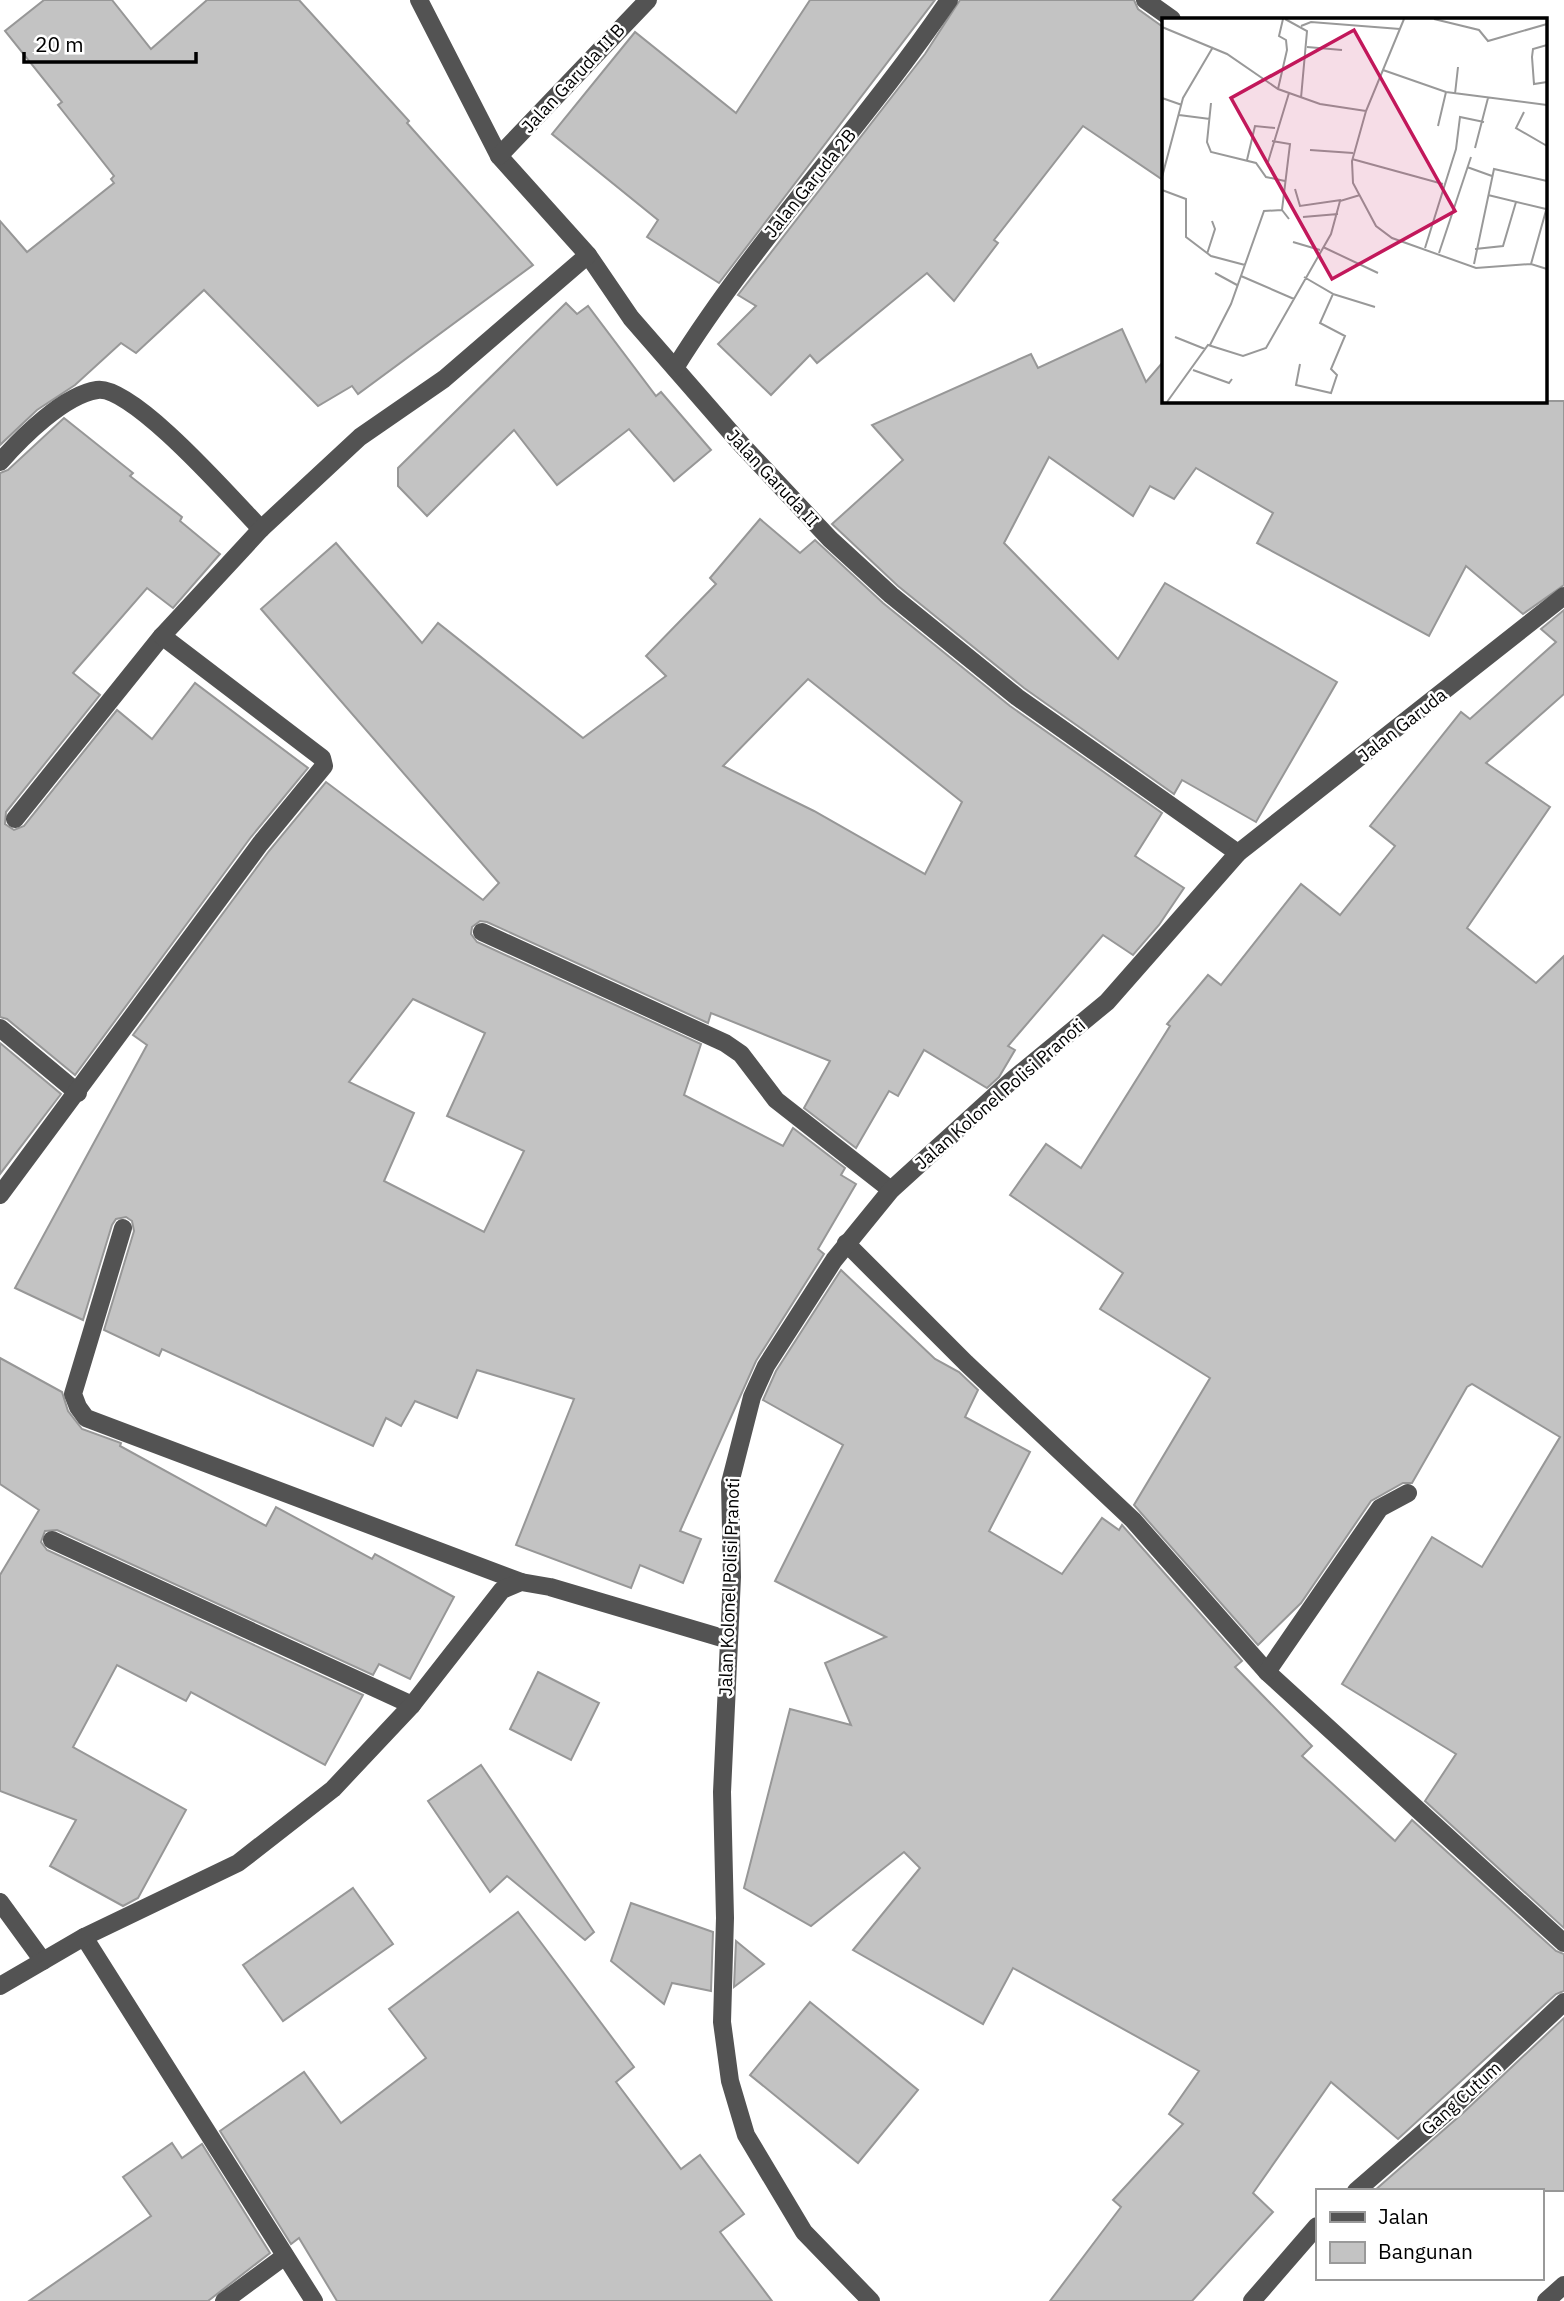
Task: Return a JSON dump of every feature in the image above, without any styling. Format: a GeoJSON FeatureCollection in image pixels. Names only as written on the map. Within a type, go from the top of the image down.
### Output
{"type":"FeatureCollection","features":[{"type":"Feature","properties":{"kind":"street","name":"Jalan Garuda II"},"geometry":{"type":"LineString","coordinates":[[419,0],[499,156],[588,255],[631,318],[830,539],[891,595],[1017,697],[1238,853]]}},
{"type":"Feature","properties":{"kind":"street","name":"Jalan Garuda II B"},"geometry":{"type":"LineString","coordinates":[[499,156],[648,0]]}},
{"type":"Feature","properties":{"kind":"street","name":"Jalan Garuda 2B"},"geometry":{"type":"LineString","coordinates":[[675,368],[710,311],[852,132],[949,0]]}},
{"type":"Feature","properties":{"kind":"street"},"geometry":{"type":"LineString","coordinates":[[1145,0],[1171,18]]}},
{"type":"Feature","properties":{"kind":"street"},"geometry":{"type":"LineString","coordinates":[[15,819],[162,636],[261,529],[360,437],[444,379],[588,255]]}},
{"type":"Feature","properties":{"kind":"street"},"geometry":{"type":"LineString","coordinates":[[0,462],[18,442],[77,396],[99,389],[117,393],[150,416],[261,529]]}},
{"type":"Feature","properties":{"kind":"street","name":"Jalan Garuda"},"geometry":{"type":"LineString","coordinates":[[1238,853],[1564,596]]}},
{"type":"Feature","properties":{"kind":"street"},"geometry":{"type":"LineString","coordinates":[[0,1195],[252,855],[324,766],[322,758],[162,636]]}},
{"type":"Feature","properties":{"kind":"street","name":"Jalan Kolonel Polisi Pranoti"},"geometry":{"type":"LineString","coordinates":[[871,2301],[804,2232],[746,2135],[730,2081],[722,2022],[725,1918],[722,1793],[732,1577],[730,1483],[741,1431],[766,1366],[846,1243],[891,1190],[1011,1081],[1107,1002],[1238,853]]}},
{"type":"Feature","properties":{"kind":"street"},"geometry":{"type":"LineString","coordinates":[[482,932],[725,1043],[741,1054],[776,1100],[891,1190]]}},
{"type":"Feature","properties":{"kind":"street"},"geometry":{"type":"LineString","coordinates":[[0,1028],[78,1093]]}},
{"type":"Feature","properties":{"kind":"street"},"geometry":{"type":"LineString","coordinates":[[123,1228],[73,1394],[86,1418],[521,1582],[550,1587],[729,1640]]}},
{"type":"Feature","properties":{"kind":"street"},"geometry":{"type":"LineString","coordinates":[[846,1243],[966,1363],[1133,1520],[1267,1672],[1564,1942]]}},
{"type":"Feature","properties":{"kind":"street"},"geometry":{"type":"LineString","coordinates":[[1267,1672],[1380,1508],[1408,1493]]}},
{"type":"Feature","properties":{"kind":"street"},"geometry":{"type":"LineString","coordinates":[[52,1540],[412,1705]]}},
{"type":"Feature","properties":{"kind":"street"},"geometry":{"type":"LineString","coordinates":[[0,1986],[84,1937],[238,1863],[333,1789],[412,1705],[502,1590],[521,1582]]}},
{"type":"Feature","properties":{"kind":"street"},"geometry":{"type":"LineString","coordinates":[[0,1902],[43,1961]]}},
{"type":"Feature","properties":{"kind":"street"},"geometry":{"type":"LineString","coordinates":[[84,1937],[314,2301]]}},
{"type":"Feature","properties":{"kind":"street","name":"Gang Cutum"},"geometry":{"type":"LineString","coordinates":[[1358,2189],[1455,2105],[1564,2002]]}},
{"type":"Feature","properties":{"kind":"street"},"geometry":{"type":"LineString","coordinates":[[1252,2301],[1316,2227]]}},
{"type":"Feature","properties":{"kind":"street"},"geometry":{"type":"LineString","coordinates":[[224,2301],[285,2256]]}},
{"type":"Feature","properties":{"kind":"street"},"geometry":{"type":"LineString","coordinates":[[1546,2301],[1564,2285]]}},
{"type":"Feature","properties":{"kind":"building"},"geometry":{"type":"Polygon","coordinates":[[[44,0],[112,0],[151,49],[207,0],[299,0],[409,121],[407,123],[533,265],[358,394],[352,386],[318,406],[204,290],[136,353],[121,343],[75,385],[37,410],[0,445],[0,221],[27,252],[114,183],[111,179],[114,176],[58,105],[62,102],[5,31],[44,0]]]}},
{"type":"Feature","properties":{"kind":"building"},"geometry":{"type":"Polygon","coordinates":[[[810,0],[935,0],[719,283],[647,237],[658,220],[552,134],[635,32],[736,113],[810,0]]]}},
{"type":"Feature","properties":{"kind":"building"},"geometry":{"type":"Polygon","coordinates":[[[960,0],[1134,0],[1138,9],[1162,26],[1162,179],[1083,126],[994,240],[998,243],[954,301],[927,273],[817,363],[810,355],[771,395],[718,344],[756,306],[738,295],[925,54],[960,0]]]}},
{"type":"Feature","properties":{"kind":"building"},"geometry":{"type":"Polygon","coordinates":[[[566,303],[577,314],[588,306],[656,396],[661,392],[711,450],[674,481],[629,429],[557,485],[514,430],[427,516],[398,486],[398,468],[566,303]]]}},
{"type":"Feature","properties":{"kind":"building"},"geometry":{"type":"Polygon","coordinates":[[[1122,329],[1146,382],[1162,363],[1162,402],[1564,401],[1564,585],[1523,614],[1466,566],[1429,636],[1257,543],[1273,513],[1196,468],[1174,499],[1150,486],[1133,516],[1049,457],[1004,543],[1118,659],[1165,583],[1337,682],[1256,822],[1182,780],[1174,794],[1024,688],[898,586],[832,524],[903,460],[872,425],[1031,354],[1038,368],[1122,329]]]}},
{"type":"Feature","properties":{"kind":"building"},"geometry":{"type":"Polygon","coordinates":[[[64,418],[133,473],[130,476],[182,517],[180,521],[220,554],[173,608],[147,588],[73,673],[100,695],[6,812],[5,824],[14,830],[24,826],[117,710],[152,739],[195,683],[308,768],[251,837],[75,1075],[7,1019],[0,1017],[0,473],[8,470],[64,418]]]}},
{"type":"Feature","properties":{"kind":"building"},"geometry":{"type":"Polygon","coordinates":[[[760,519],[800,553],[815,540],[883,603],[1010,706],[1162,813],[1135,856],[1184,888],[1159,925],[1133,955],[1103,935],[1008,1046],[1015,1050],[999,1077],[987,1088],[924,1050],[898,1096],[889,1091],[856,1148],[804,1108],[830,1061],[711,1013],[708,1023],[487,922],[480,921],[472,927],[471,934],[477,942],[701,1044],[684,1095],[783,1146],[793,1128],[845,1168],[841,1175],[856,1184],[818,1249],[824,1254],[756,1361],[680,1531],[701,1539],[683,1583],[640,1565],[631,1588],[516,1545],[574,1399],[477,1370],[457,1418],[415,1401],[401,1426],[386,1418],[373,1446],[162,1349],[159,1356],[104,1330],[134,1231],[132,1221],[126,1217],[116,1219],[112,1225],[83,1320],[15,1288],[147,1045],[133,1035],[269,851],[326,782],[483,900],[499,883],[261,609],[336,543],[422,643],[438,623],[583,738],[666,676],[646,656],[716,584],[710,578],[760,519]],[[808,679],[723,766],[814,811],[925,874],[962,802],[808,679]],[[413,999],[349,1082],[414,1113],[384,1181],[484,1232],[524,1151],[447,1116],[485,1033],[413,999]]]}},
{"type":"Feature","properties":{"kind":"building"},"geometry":{"type":"Polygon","coordinates":[[[1564,610],[1564,694],[1486,763],[1550,807],[1467,928],[1536,983],[1564,956],[1564,1928],[1425,1801],[1456,1754],[1342,1684],[1432,1537],[1482,1567],[1560,1437],[1472,1384],[1467,1387],[1412,1483],[1403,1483],[1371,1501],[1301,1603],[1258,1645],[1134,1505],[1210,1378],[1100,1309],[1123,1273],[1010,1195],[1046,1144],[1081,1168],[1170,1026],[1167,1024],[1208,975],[1221,985],[1301,884],[1340,915],[1395,846],[1370,826],[1461,712],[1470,719],[1556,642],[1541,629],[1564,610]]]}},
{"type":"Feature","properties":{"kind":"building"},"geometry":{"type":"Polygon","coordinates":[[[0,1043],[61,1094],[0,1174],[0,1043]]]}},
{"type":"Feature","properties":{"kind":"building"},"geometry":{"type":"Polygon","coordinates":[[[841,1270],[935,1359],[959,1372],[978,1390],[965,1417],[1030,1452],[989,1531],[1062,1574],[1102,1518],[1119,1530],[1122,1525],[1242,1661],[1235,1667],[1312,1746],[1302,1756],[1395,1841],[1412,1820],[1556,1951],[1564,1954],[1564,1991],[1556,1994],[1398,2139],[1331,2082],[1253,2193],[1273,2212],[1192,2301],[1050,2301],[1121,2207],[1113,2200],[1183,2124],[1169,2114],[1199,2071],[1013,1968],[983,2024],[853,1950],[920,1868],[904,1852],[811,1926],[744,1888],[790,1709],[851,1725],[825,1663],[886,1637],[775,1581],[843,1445],[763,1400],[776,1371],[841,1270]]]}},
{"type":"Feature","properties":{"kind":"building"},"geometry":{"type":"Polygon","coordinates":[[[0,1358],[62,1392],[68,1411],[82,1429],[121,1443],[120,1446],[266,1526],[276,1507],[372,1559],[375,1554],[454,1597],[410,1679],[379,1664],[373,1675],[57,1530],[45,1531],[41,1542],[47,1550],[363,1695],[325,1765],[191,1692],[186,1701],[117,1665],[73,1747],[186,1810],[138,1898],[123,1906],[50,1866],[76,1820],[0,1791],[0,1575],[39,1510],[0,1484],[0,1358]]]}},
{"type":"Feature","properties":{"kind":"building"},"geometry":{"type":"Polygon","coordinates":[[[538,1672],[599,1703],[571,1760],[510,1729],[538,1672]]]}},
{"type":"Feature","properties":{"kind":"building"},"geometry":{"type":"Polygon","coordinates":[[[481,1765],[594,1932],[585,1940],[507,1876],[490,1892],[428,1801],[481,1765]]]}},
{"type":"Feature","properties":{"kind":"building"},"geometry":{"type":"Polygon","coordinates":[[[353,1888],[393,1944],[283,2021],[243,1965],[353,1888]]]}},
{"type":"Feature","properties":{"kind":"building"},"geometry":{"type":"Polygon","coordinates":[[[631,1903],[713,1932],[711,1991],[672,1983],[664,2004],[611,1961],[631,1903]]]}},
{"type":"Feature","properties":{"kind":"building"},"geometry":{"type":"Polygon","coordinates":[[[518,1912],[634,2067],[616,2082],[681,2169],[700,2155],[744,2214],[720,2232],[772,2301],[337,2301],[299,2238],[291,2244],[220,2131],[304,2072],[341,2123],[426,2058],[389,2009],[518,1912]]]}},
{"type":"Feature","properties":{"kind":"building"},"geometry":{"type":"Polygon","coordinates":[[[736,1941],[764,1964],[734,1987],[736,1941]]]}},
{"type":"Feature","properties":{"kind":"building"},"geometry":{"type":"Polygon","coordinates":[[[810,2002],[918,2090],[858,2163],[750,2075],[810,2002]]]}},
{"type":"Feature","properties":{"kind":"building"},"geometry":{"type":"Polygon","coordinates":[[[1564,2018],[1564,2191],[1376,2189],[1463,2113],[1564,2018]]]}},
{"type":"Feature","properties":{"kind":"building"},"geometry":{"type":"Polygon","coordinates":[[[172,2143],[182,2158],[202,2144],[270,2253],[208,2301],[29,2301],[151,2216],[123,2177],[172,2143]]]}}]}
